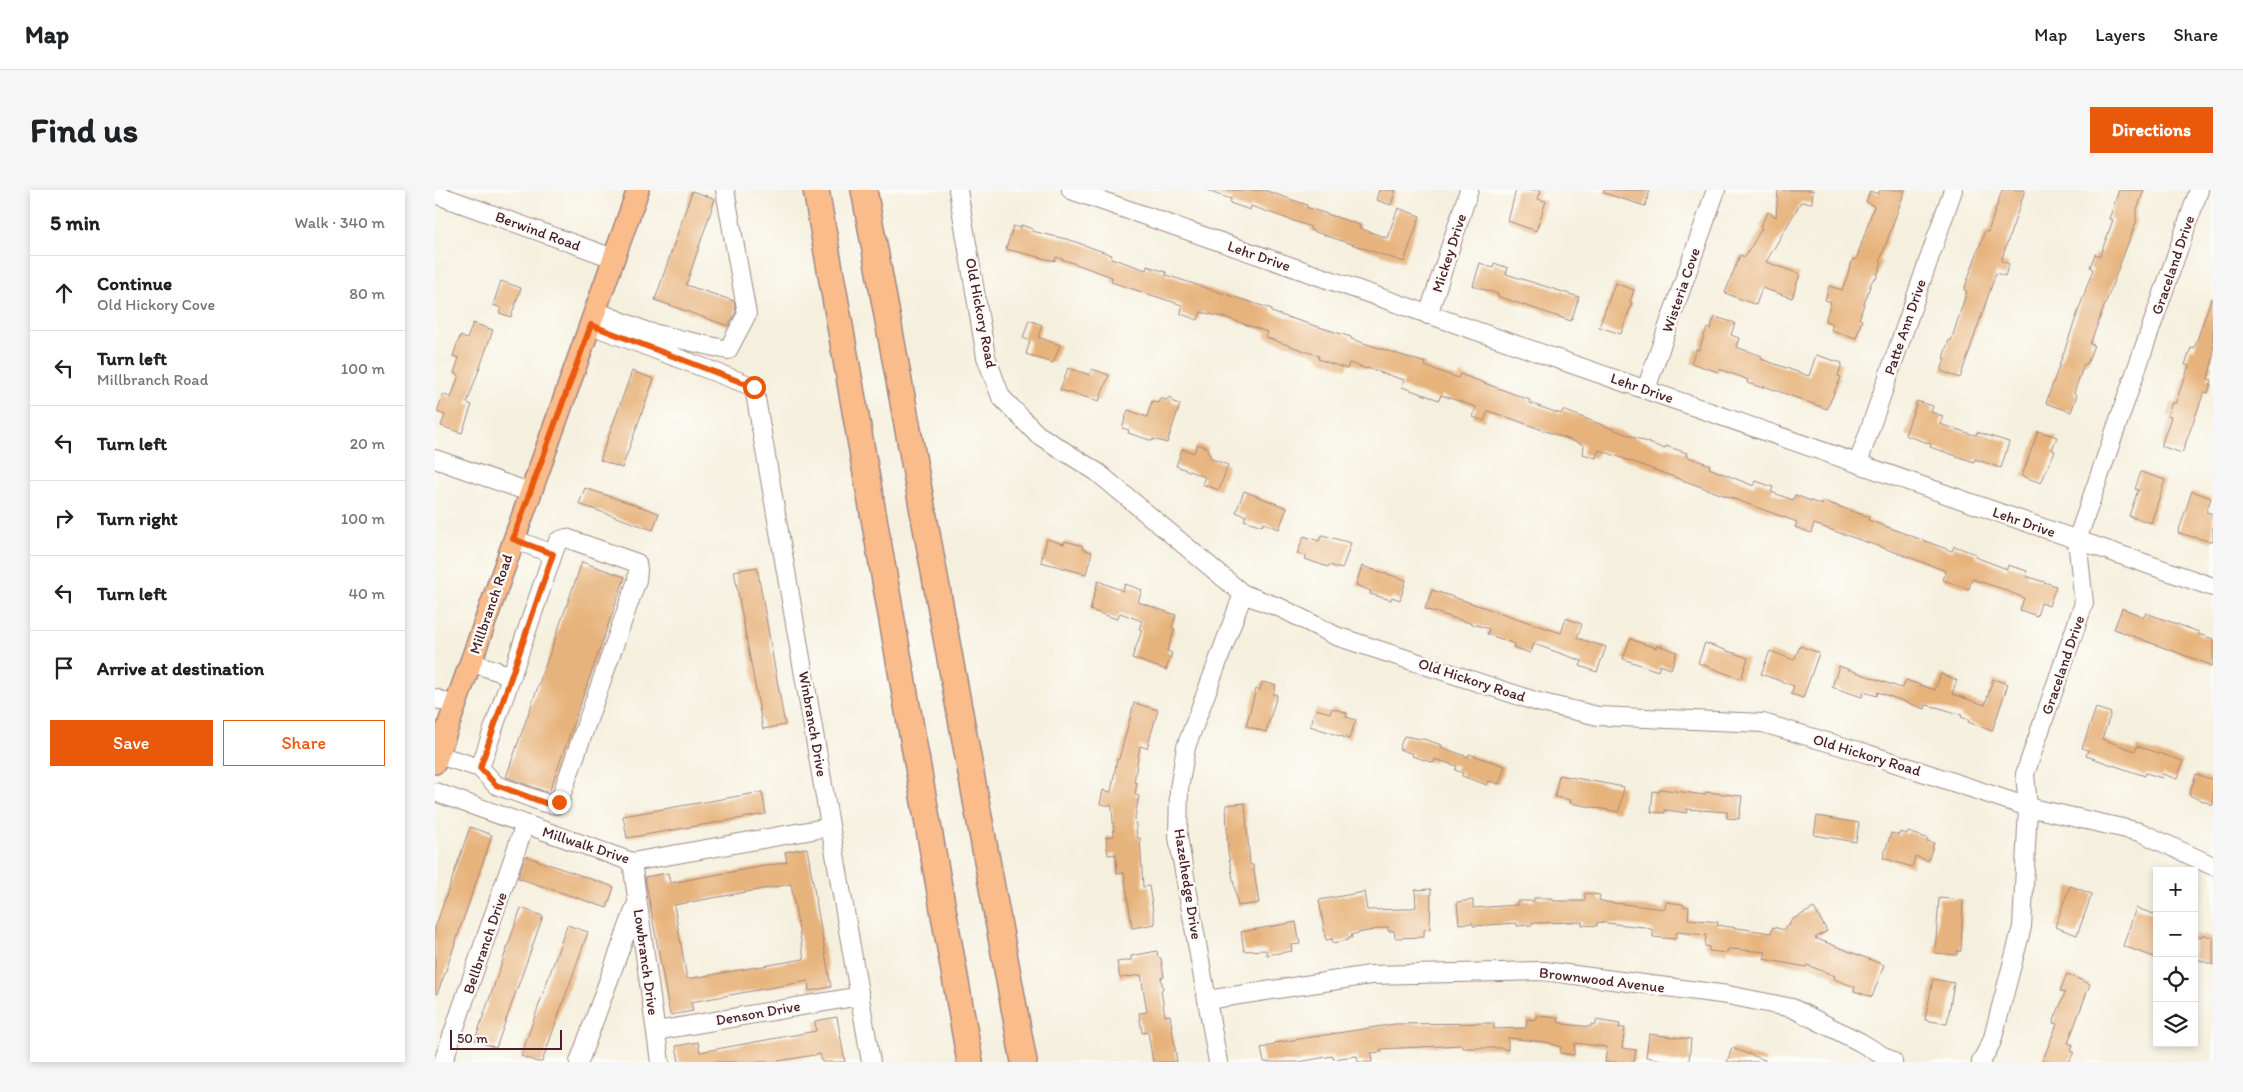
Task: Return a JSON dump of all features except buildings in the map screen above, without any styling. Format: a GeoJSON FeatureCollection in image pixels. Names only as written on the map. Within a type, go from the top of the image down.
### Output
{"type":"FeatureCollection","features":[{"type":"Feature","properties":{"kind":"highway"},"geometry":{"type":"LineString","coordinates":[[816,190],[971,1062]]}},
{"type":"Feature","properties":{"kind":"highway"},"geometry":{"type":"LineString","coordinates":[[864,190],[1024,1062]]}},
{"type":"Feature","properties":{"kind":"main road","name":"Millbranch Road"},"geometry":{"type":"LineString","coordinates":[[437,759],[529,492],[638,190]]}},
{"type":"Feature","properties":{"kind":"street"},"geometry":{"type":"LineString","coordinates":[[593,318],[728,350],[747,314],[725,190]]}},
{"type":"Feature","properties":{"kind":"street","name":"Old Hickory Road"},"geometry":{"type":"LineString","coordinates":[[959,190],[986,357],[1001,397],[1037,434],[1097,472],[1243,594],[1281,608],[1336,636],[1538,702],[1598,716],[1763,723],[1868,754],[2028,807],[2140,832],[2213,866]]}},
{"type":"Feature","properties":{"kind":"street","name":"Lehr Drive"},"geometry":{"type":"LineString","coordinates":[[1071,190],[2213,587]]}},
{"type":"Feature","properties":{"kind":"street","name":"Mickey Drive"},"geometry":{"type":"LineString","coordinates":[[1428,315],[1469,190]]}},
{"type":"Feature","properties":{"kind":"street","name":"Wisteria Cove"},"geometry":{"type":"LineString","coordinates":[[1646,389],[1716,190]]}},
{"type":"Feature","properties":{"kind":"street","name":"Patte Ann Drive"},"geometry":{"type":"LineString","coordinates":[[1858,463],[1953,190]]}},
{"type":"Feature","properties":{"kind":"street","name":"Graceland Drive"},"geometry":{"type":"LineString","coordinates":[[1981,1062],[1992,1041],[2021,927],[2028,807],[2025,774],[2084,603],[2077,540],[2199,190]]}},
{"type":"Feature","properties":{"kind":"street","name":"Berwind Road"},"geometry":{"type":"LineString","coordinates":[[435,194],[613,258]]}},
{"type":"Feature","properties":{"kind":"street","name":"Winbranch Drive"},"geometry":{"type":"LineString","coordinates":[[593,318],[754,387],[871,1062]]}},
{"type":"Feature","properties":{"kind":"street"},"geometry":{"type":"LineString","coordinates":[[435,459],[529,492]]}},
{"type":"Feature","properties":{"kind":"street"},"geometry":{"type":"LineString","coordinates":[[437,759],[480,768],[496,785],[545,803],[556,805],[559,802],[637,580],[637,563],[566,538],[558,540],[480,768]]}},
{"type":"Feature","properties":{"kind":"street"},"geometry":{"type":"LineString","coordinates":[[513,539],[553,554]]}},
{"type":"Feature","properties":{"kind":"street","name":"Hazelhedge Drive"},"geometry":{"type":"LineString","coordinates":[[1218,1062],[1178,837],[1179,789],[1186,747],[1243,594]]}},
{"type":"Feature","properties":{"kind":"street"},"geometry":{"type":"LineString","coordinates":[[470,662],[512,676]]}},
{"type":"Feature","properties":{"kind":"street"},"geometry":{"type":"LineString","coordinates":[[435,698],[455,706]]}},
{"type":"Feature","properties":{"kind":"street","name":"Millwalk Drive"},"geometry":{"type":"LineString","coordinates":[[435,792],[632,862],[830,827]]}},
{"type":"Feature","properties":{"kind":"street","name":"Bellbranch Drive"},"geometry":{"type":"LineString","coordinates":[[443,1062],[525,824]]}},
{"type":"Feature","properties":{"kind":"street","name":"Lowbranch Drive"},"geometry":{"type":"LineString","coordinates":[[632,862],[660,1062]]}},
{"type":"Feature","properties":{"kind":"street"},"geometry":{"type":"LineString","coordinates":[[579,1062],[637,902]]}},
{"type":"Feature","properties":{"kind":"street","name":"Brownwood Avenue"},"geometry":{"type":"LineString","coordinates":[[1207,1000],[1370,975],[1544,971],[1728,995],[1792,1008],[1860,1042],[1893,1062]]}},
{"type":"Feature","properties":{"kind":"street","name":"Denson Drive"},"geometry":{"type":"LineString","coordinates":[[656,1031],[860,996]]}},
{"type":"Feature","properties":{"kind":"route"},"geometry":{"type":"LineString","coordinates":[[559,802],[556,805],[545,803],[496,785],[480,768],[553,554],[513,539],[591,325],[754,387]]}}]}
